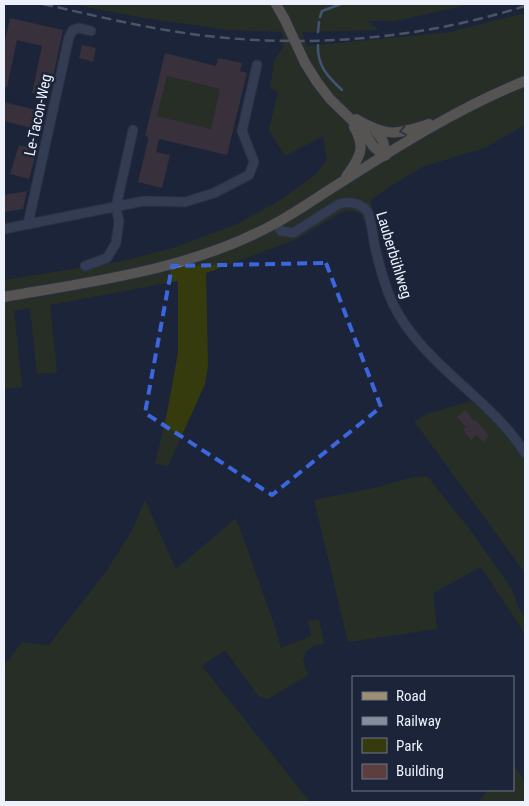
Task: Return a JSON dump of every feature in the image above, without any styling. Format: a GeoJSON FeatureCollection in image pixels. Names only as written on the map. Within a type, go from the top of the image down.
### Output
{"type":"FeatureCollection","features":[{"type":"Feature","properties":{"kind":"main road"},"geometry":{"type":"LineString","coordinates":[[276,4],[305,63],[317,82],[330,99],[364,132],[373,146],[385,155]]}},
{"type":"Feature","properties":{"kind":"main road"},"geometry":{"type":"LineString","coordinates":[[4,297],[135,272],[194,258],[235,242],[276,224],[449,117],[482,99],[525,81]]}},
{"type":"Feature","properties":{"kind":"main road"},"geometry":{"type":"LineString","coordinates":[[347,114],[374,130],[382,132],[399,132],[449,117]]}},
{"type":"Feature","properties":{"kind":"main road"},"geometry":{"type":"LineString","coordinates":[[343,181],[358,161],[362,150],[360,138],[347,114]]}},
{"type":"Feature","properties":{"kind":"main road"},"geometry":{"type":"LineString","coordinates":[[374,130],[383,140],[385,155]]}},
{"type":"Feature","properties":{"kind":"street","name":"Le-Tacon-Weg"},"geometry":{"type":"LineString","coordinates":[[28,224],[69,37],[73,30],[80,28],[91,31]]}},
{"type":"Feature","properties":{"kind":"street"},"geometry":{"type":"LineString","coordinates":[[4,229],[144,202],[185,202],[214,193],[249,175],[254,162],[242,131],[257,65]]}},
{"type":"Feature","properties":{"kind":"street"},"geometry":{"type":"LineString","coordinates":[[85,266],[107,258],[116,242],[118,220],[116,207],[133,130]]}},
{"type":"Feature","properties":{"kind":"street","name":"Lauberbühlweg"},"geometry":{"type":"LineString","coordinates":[[276,224],[281,231],[294,233],[339,204],[347,202],[358,203],[368,212],[383,277],[403,323],[422,347],[502,423],[525,454]]}},
{"type":"Feature","properties":{"kind":"highlighted area"},"geometry":{"type":"Polygon","coordinates":[[[326,263],[381,407],[272,495],[145,413],[172,266],[326,263]]]}},
{"type":"Feature","properties":{"kind":"green space"},"geometry":{"type":"Polygon","coordinates":[[[70,4],[472,4],[395,21],[367,21],[379,30],[302,32],[307,46],[450,32],[525,13],[525,125],[484,148],[422,167],[389,187],[370,201],[377,222],[364,222],[361,214],[353,211],[342,212],[297,239],[206,273],[208,365],[205,384],[168,466],[155,464],[178,353],[178,281],[50,305],[57,372],[37,374],[30,308],[14,311],[22,387],[4,389],[4,280],[123,261],[176,247],[237,224],[277,202],[315,175],[327,160],[323,136],[285,156],[269,130],[278,91],[270,89],[274,61],[283,47],[282,32],[229,30],[145,18],[70,4]]]}},
{"type":"Feature","properties":{"kind":"green space"},"geometry":{"type":"Polygon","coordinates":[[[167,76],[220,89],[211,129],[157,116],[167,76]]]}},
{"type":"Feature","properties":{"kind":"green space"},"geometry":{"type":"Polygon","coordinates":[[[471,401],[508,436],[525,460],[525,573],[414,421],[430,413],[471,401]]]}},
{"type":"Feature","properties":{"kind":"green space"},"geometry":{"type":"Polygon","coordinates":[[[427,476],[471,531],[513,591],[516,602],[525,619],[525,634],[481,567],[433,593],[437,629],[348,642],[314,500],[374,488],[413,477],[427,476]]]}},
{"type":"Feature","properties":{"kind":"green space"},"geometry":{"type":"Polygon","coordinates":[[[145,500],[176,569],[236,518],[281,648],[311,636],[308,621],[319,619],[324,644],[313,646],[306,651],[303,661],[308,675],[268,699],[259,697],[225,650],[202,666],[310,802],[4,802],[4,666],[22,642],[49,645],[107,570],[132,531],[145,500]]]}},
{"type":"Feature","properties":{"kind":"green space"},"geometry":{"type":"Polygon","coordinates":[[[514,765],[525,781],[525,802],[478,802],[487,791],[514,791],[514,765]]]}},
{"type":"Feature","properties":{"kind":"building"},"geometry":{"type":"Polygon","coordinates":[[[10,18],[63,30],[49,96],[32,93],[42,46],[17,40],[7,87],[4,87],[4,45],[10,18]]]}},
{"type":"Feature","properties":{"kind":"building"},"geometry":{"type":"Polygon","coordinates":[[[82,45],[96,48],[93,62],[79,58],[82,45]]]}},
{"type":"Feature","properties":{"kind":"building"},"geometry":{"type":"Polygon","coordinates":[[[165,53],[216,66],[218,58],[242,63],[240,71],[247,73],[227,155],[159,139],[156,152],[170,155],[162,188],[138,182],[148,140],[148,137],[145,136],[165,53]],[[167,76],[157,116],[211,129],[220,89],[167,76]]]}},
{"type":"Feature","properties":{"kind":"building"},"geometry":{"type":"Polygon","coordinates":[[[4,102],[44,112],[39,130],[4,121],[4,102]]]}},
{"type":"Feature","properties":{"kind":"building"},"geometry":{"type":"Polygon","coordinates":[[[19,145],[37,150],[29,179],[10,174],[19,145]]]}},
{"type":"Feature","properties":{"kind":"building"},"geometry":{"type":"Polygon","coordinates":[[[27,191],[23,209],[4,212],[4,195],[27,191]]]}},
{"type":"Feature","properties":{"kind":"building"},"geometry":{"type":"Polygon","coordinates":[[[465,410],[489,436],[483,442],[477,435],[471,440],[463,430],[466,427],[457,417],[465,410]]]}},
{"type":"Feature","properties":{"kind":"waterway"},"geometry":{"type":"LineString","coordinates":[[320,17],[322,11],[341,4]]}},
{"type":"Feature","properties":{"kind":"waterway"},"geometry":{"type":"LineString","coordinates":[[318,32],[319,22]]}},
{"type":"Feature","properties":{"kind":"waterway"},"geometry":{"type":"LineString","coordinates":[[318,45],[321,65],[342,90]]}},
{"type":"Feature","properties":{"kind":"railway"},"geometry":{"type":"LineString","coordinates":[[43,4],[172,31],[275,41],[318,41],[402,34],[485,18],[525,6]]}}]}
